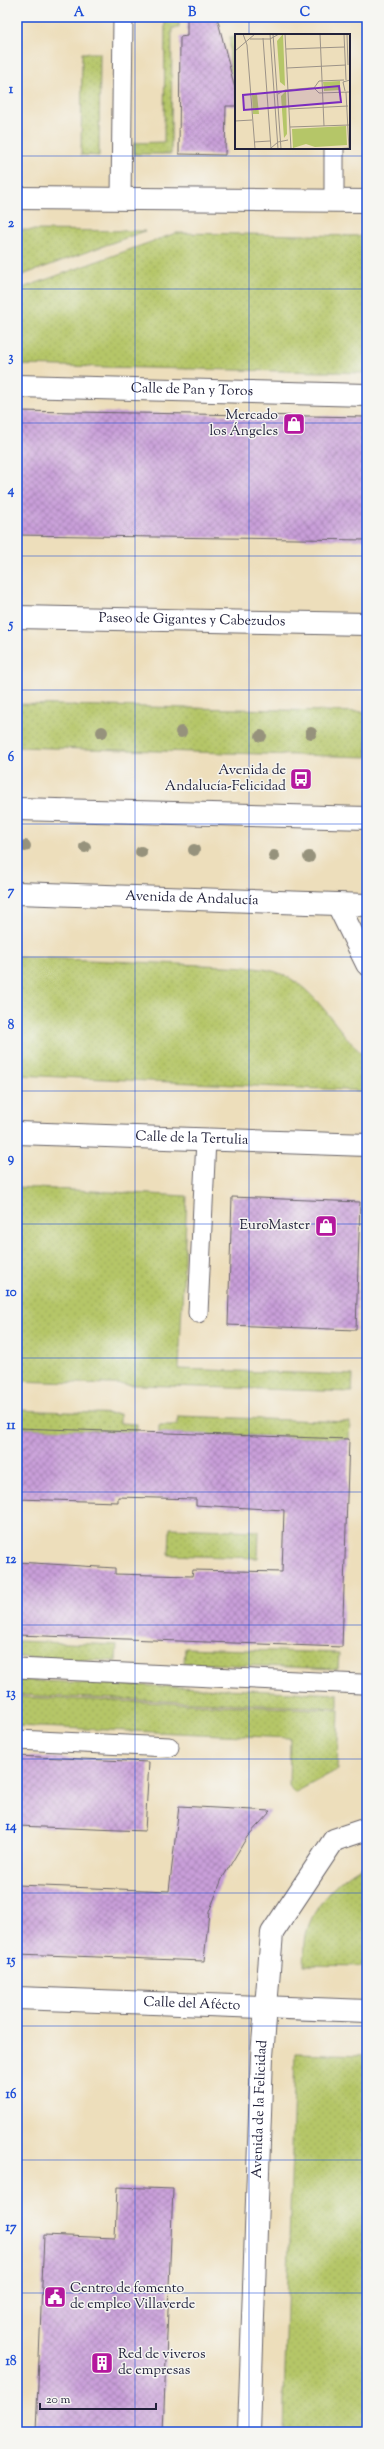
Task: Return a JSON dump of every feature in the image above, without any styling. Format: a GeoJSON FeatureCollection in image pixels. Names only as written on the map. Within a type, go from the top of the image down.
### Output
{"type":"FeatureCollection","features":[{"type":"Feature","properties":{"kind":"street"},"geometry":{"type":"LineString","coordinates":[[17,198],[367,201]]}},
{"type":"Feature","properties":{"kind":"street","name":"Calle de Pan y Toros"},"geometry":{"type":"LineString","coordinates":[[17,386],[367,395]]}},
{"type":"Feature","properties":{"kind":"street","name":"Paseo de Gigantes y Cabezudos"},"geometry":{"type":"LineString","coordinates":[[17,617],[367,624]]}},
{"type":"Feature","properties":{"kind":"street"},"geometry":{"type":"LineString","coordinates":[[17,809],[367,818]]}},
{"type":"Feature","properties":{"kind":"street","name":"Avenida de Andalucía"},"geometry":{"type":"LineString","coordinates":[[17,893],[236,899],[338,905],[367,905]]}},
{"type":"Feature","properties":{"kind":"street"},"geometry":{"type":"LineString","coordinates":[[338,905],[367,964]]}},
{"type":"Feature","properties":{"kind":"street","name":"Calle de la Tertulia"},"geometry":{"type":"LineString","coordinates":[[17,1133],[367,1145]]}},
{"type":"Feature","properties":{"kind":"street","name":"Avenida de la Felicidad"},"geometry":{"type":"LineString","coordinates":[[249,2432],[265,2007],[272,1933],[334,1840],[367,1829]]}},
{"type":"Feature","properties":{"kind":"street","name":"Calle del Afécto"},"geometry":{"type":"LineString","coordinates":[[17,1998],[367,2011]]}},
{"type":"Feature","properties":{"kind":"lane"},"geometry":{"type":"LineString","coordinates":[[121,199],[123,17]]}},
{"type":"Feature","properties":{"kind":"lane"},"geometry":{"type":"LineString","coordinates":[[334,149],[334,201]]}},
{"type":"Feature","properties":{"kind":"lane"},"geometry":{"type":"LineString","coordinates":[[198,1312],[206,1139]]}},
{"type":"Feature","properties":{"kind":"lane"},"geometry":{"type":"LineString","coordinates":[[17,1668],[361,1684]]}},
{"type":"Feature","properties":{"kind":"lane"},"geometry":{"type":"LineString","coordinates":[[17,1740],[169,1747]]}},
{"type":"Feature","properties":{"kind":"green space"},"geometry":{"type":"Polygon","coordinates":[[[165,17],[179,17],[179,28],[172,28],[171,154],[134,154],[134,143],[164,142],[165,17]]]}},
{"type":"Feature","properties":{"kind":"green space"},"geometry":{"type":"Polygon","coordinates":[[[230,37],[235,37],[235,84],[230,84],[230,37]]]}},
{"type":"Feature","properties":{"kind":"green space"},"geometry":{"type":"Polygon","coordinates":[[[82,53],[100,53],[99,156],[81,155],[82,53]]]}},
{"type":"Feature","properties":{"kind":"green space"},"geometry":{"type":"Polygon","coordinates":[[[17,230],[145,231],[17,277],[17,230]]]}},
{"type":"Feature","properties":{"kind":"green space"},"geometry":{"type":"Polygon","coordinates":[[[176,233],[367,236],[367,373],[17,365],[17,290],[176,233]]]}},
{"type":"Feature","properties":{"kind":"green space"},"geometry":{"type":"Polygon","coordinates":[[[17,704],[367,712],[367,757],[17,747],[17,704]]]}},
{"type":"Feature","properties":{"kind":"green space"},"geometry":{"type":"Polygon","coordinates":[[[17,957],[249,967],[279,973],[293,980],[305,989],[356,1048],[367,1058],[367,1091],[17,1075],[17,957]]]}},
{"type":"Feature","properties":{"kind":"green space"},"geometry":{"type":"Polygon","coordinates":[[[17,1187],[187,1196],[179,1369],[353,1375],[352,1392],[17,1381],[17,1187]]]}},
{"type":"Feature","properties":{"kind":"green space"},"geometry":{"type":"Polygon","coordinates":[[[17,1410],[120,1414],[120,1423],[137,1424],[136,1432],[17,1428],[17,1410]]]}},
{"type":"Feature","properties":{"kind":"green space"},"geometry":{"type":"Polygon","coordinates":[[[178,1416],[350,1422],[349,1439],[159,1433],[159,1425],[177,1425],[178,1416]]]}},
{"type":"Feature","properties":{"kind":"green space"},"geometry":{"type":"Polygon","coordinates":[[[170,1528],[259,1531],[258,1558],[169,1555],[170,1528]]]}},
{"type":"Feature","properties":{"kind":"green space"},"geometry":{"type":"Polygon","coordinates":[[[17,1641],[117,1645],[116,1661],[17,1657],[17,1641]]]}},
{"type":"Feature","properties":{"kind":"green space"},"geometry":{"type":"Polygon","coordinates":[[[185,1648],[339,1653],[338,1669],[184,1663],[185,1648]]]}},
{"type":"Feature","properties":{"kind":"green space"},"geometry":{"type":"Polygon","coordinates":[[[17,1680],[338,1694],[338,1708],[17,1695],[17,1680]]]}},
{"type":"Feature","properties":{"kind":"green space"},"geometry":{"type":"Polygon","coordinates":[[[17,1697],[339,1710],[337,1770],[294,1793],[289,1786],[290,1738],[17,1726],[17,1697]]]}},
{"type":"Feature","properties":{"kind":"green space"},"geometry":{"type":"Polygon","coordinates":[[[367,1864],[367,1966],[304,1965],[306,1935],[311,1921],[322,1901],[348,1875],[367,1864]]]}},
{"type":"Feature","properties":{"kind":"green space"},"geometry":{"type":"Polygon","coordinates":[[[295,2053],[367,2055],[367,2432],[283,2432],[295,2053]]]}},
{"type":"Feature","properties":{"kind":"building"},"geometry":{"type":"Polygon","coordinates":[[[187,17],[217,17],[235,89],[235,106],[226,106],[225,155],[179,154],[180,37],[187,36],[187,17]]]}},
{"type":"Feature","properties":{"kind":"building"},"geometry":{"type":"Polygon","coordinates":[[[17,411],[367,417],[367,540],[17,535],[17,411]]]}},
{"type":"Feature","properties":{"kind":"building"},"geometry":{"type":"Polygon","coordinates":[[[232,1197],[360,1202],[356,1330],[228,1325],[232,1197]]]}},
{"type":"Feature","properties":{"kind":"building"},"geometry":{"type":"Polygon","coordinates":[[[17,1428],[349,1439],[342,1647],[17,1635],[17,1562],[115,1568],[115,1574],[192,1576],[193,1570],[282,1572],[284,1510],[196,1505],[196,1499],[118,1497],[118,1502],[17,1499],[17,1428]]]}},
{"type":"Feature","properties":{"kind":"building"},"geometry":{"type":"Polygon","coordinates":[[[17,1756],[149,1762],[145,1831],[17,1826],[17,1756]]]}},
{"type":"Feature","properties":{"kind":"building"},"geometry":{"type":"Polygon","coordinates":[[[179,1806],[271,1811],[247,1837],[222,1879],[209,1912],[204,1961],[17,1954],[17,1885],[169,1891],[179,1806]]]}},
{"type":"Feature","properties":{"kind":"building","name":"Red de viveros de empresas"},"geometry":{"type":"Polygon","coordinates":[[[117,2187],[173,2189],[163,2432],[36,2432],[44,2235],[115,2238],[117,2187]]]}},
{"type":"Feature","properties":{"kind":"place","name":"Mercado los Ángeles"},"geometry":{"type":"Point","coordinates":[294,424]}},
{"type":"Feature","properties":{"kind":"place","name":"Avenida de Andalucía-Felicidad"},"geometry":{"type":"Point","coordinates":[301,779]}},
{"type":"Feature","properties":{"kind":"place","name":"EuroMaster"},"geometry":{"type":"Point","coordinates":[326,1226]}},
{"type":"Feature","properties":{"kind":"place","name":"Centro de fomento de empleo Villaverde"},"geometry":{"type":"Point","coordinates":[55,2297]}},
{"type":"Feature","properties":{"kind":"place","name":"Red de viveros de empresas"},"geometry":{"type":"Point","coordinates":[102,2363]}}]}
